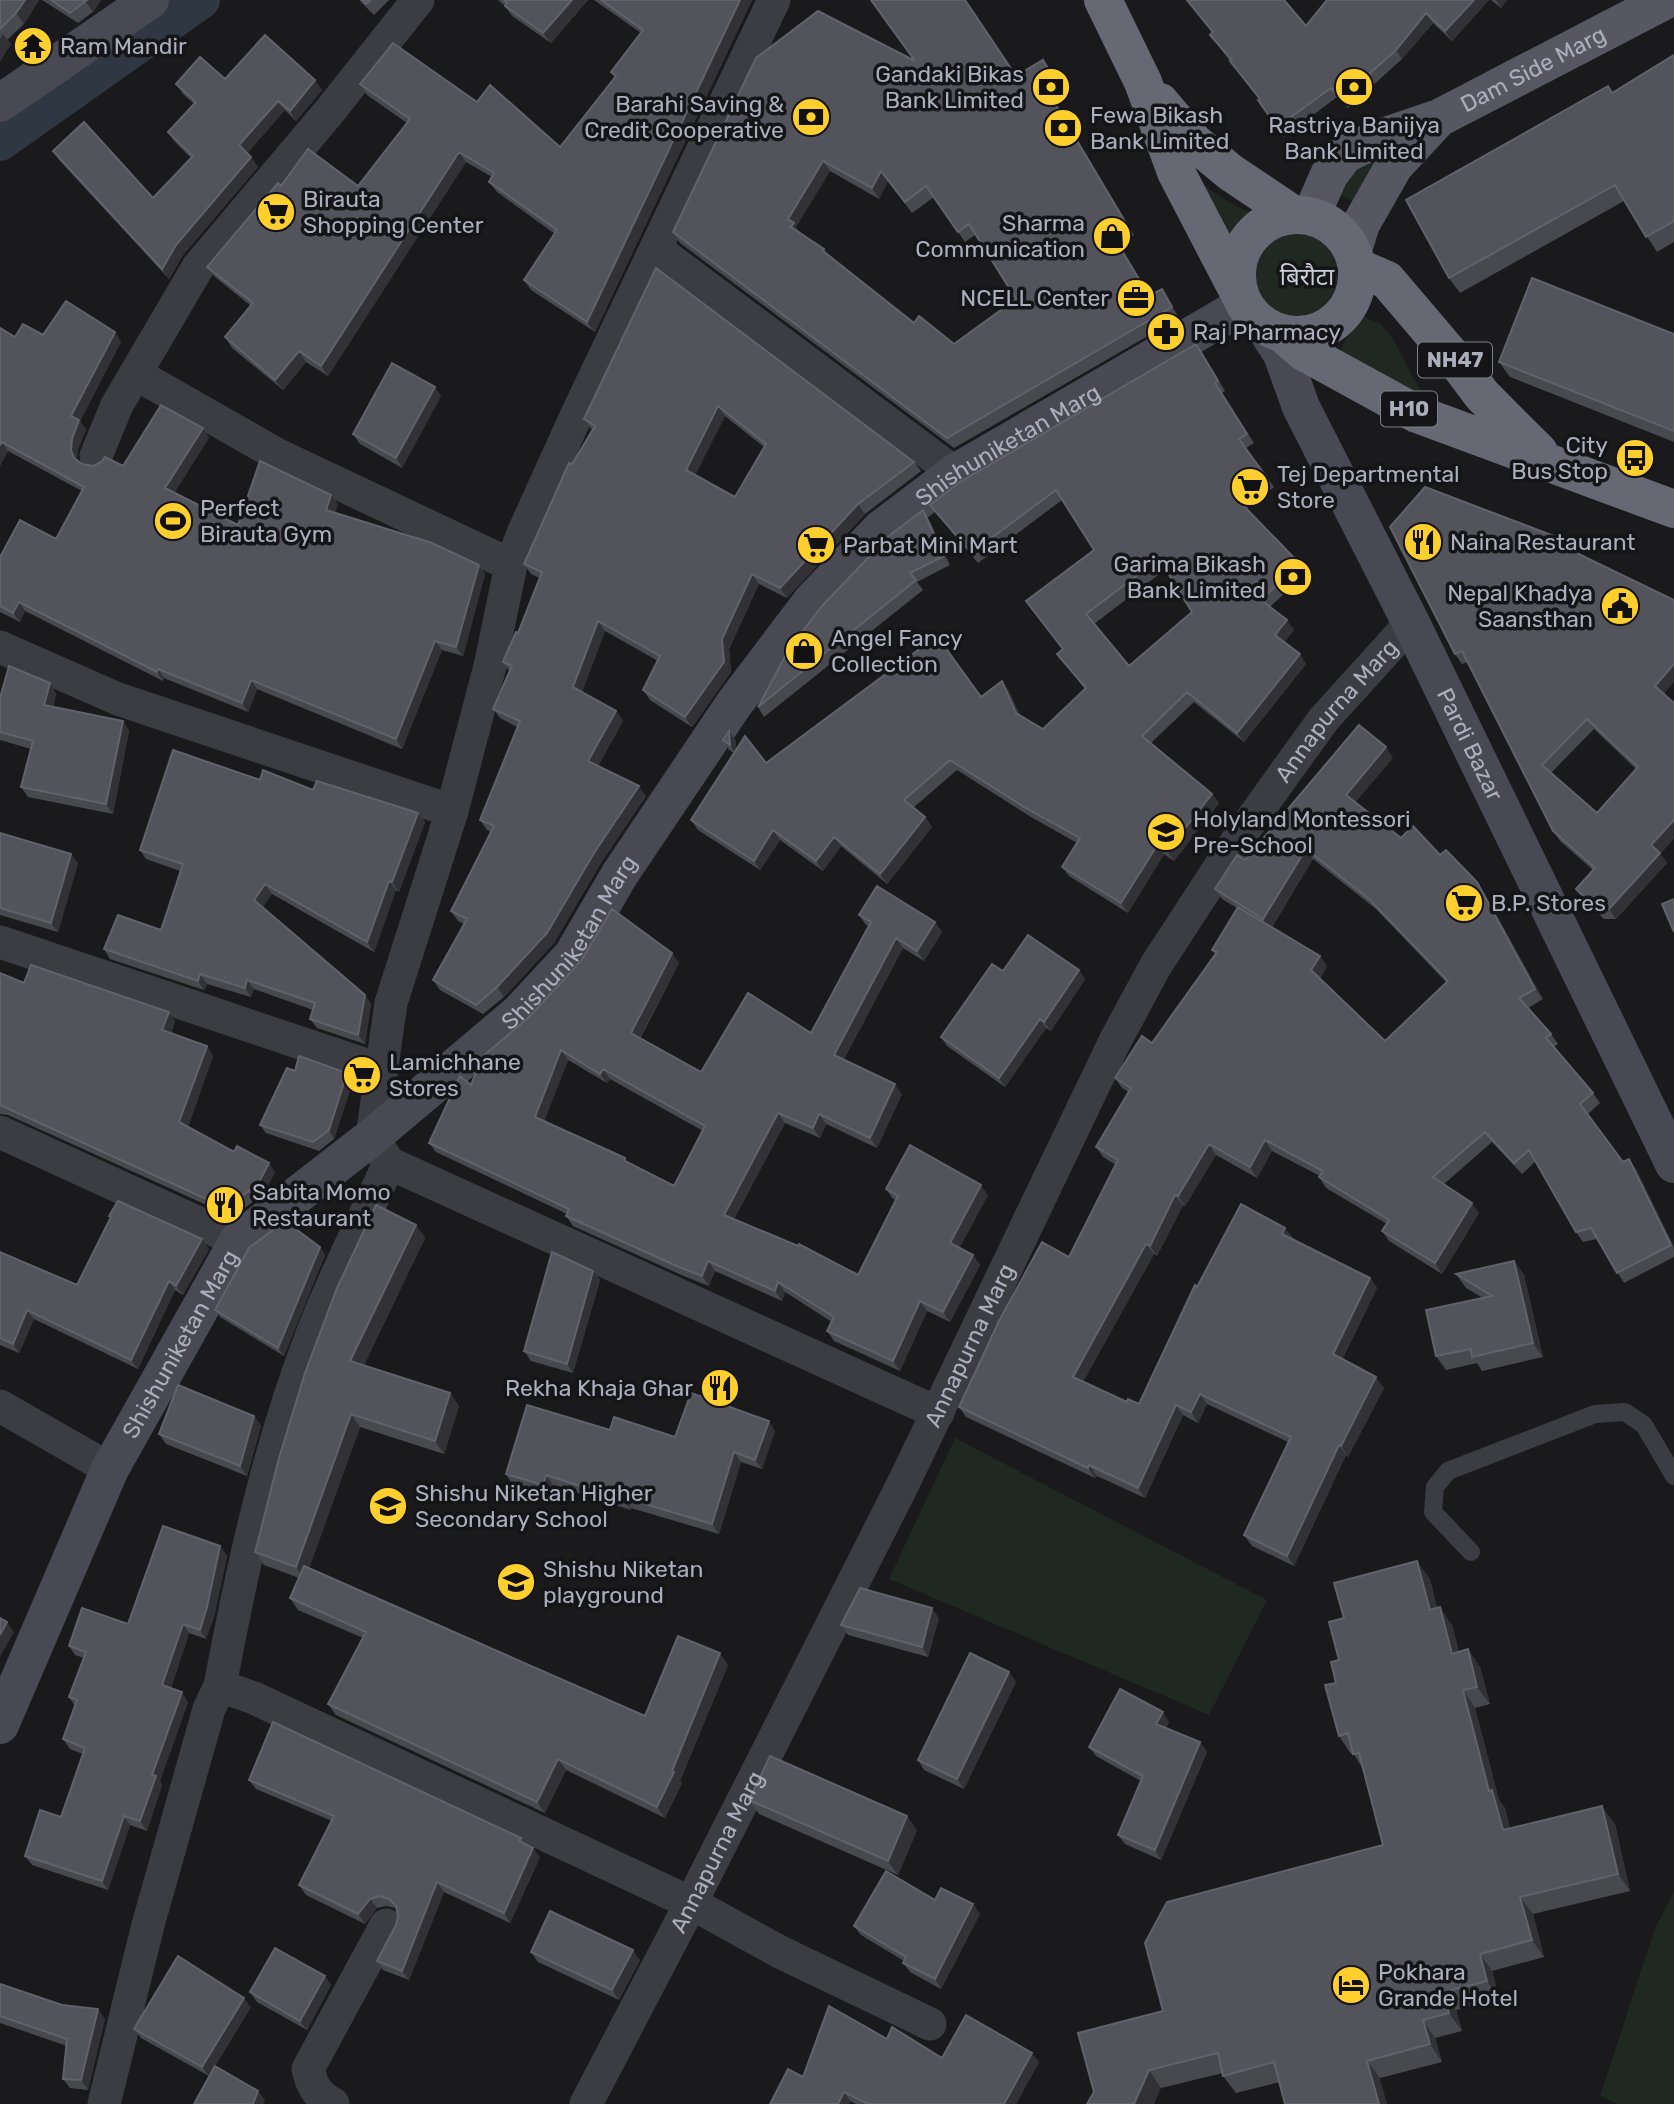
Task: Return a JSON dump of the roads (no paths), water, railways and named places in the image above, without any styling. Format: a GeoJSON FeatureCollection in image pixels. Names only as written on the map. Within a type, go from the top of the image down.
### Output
{"type":"FeatureCollection","features":[{"type":"Feature","properties":{"kind":"highway","name":"NH47"},"geometry":{"type":"LineString","coordinates":[[1103,0],[1143,82],[1176,172],[1258,315]]}},
{"type":"Feature","properties":{"kind":"highway","name":"NH47"},"geometry":{"type":"LineString","coordinates":[[1143,82],[1194,142],[1230,172],[1303,215],[1329,223],[1342,235],[1355,259],[1387,280],[1482,395],[1548,461],[1674,509]]}},
{"type":"Feature","properties":{"kind":"highway"},"geometry":{"type":"LineString","coordinates":[[1303,215],[1275,218],[1259,227],[1247,242],[1239,259],[1237,278],[1258,315],[1302,336],[1321,331],[1337,320],[1350,305],[1357,287],[1355,259]]}},
{"type":"Feature","properties":{"kind":"highway","name":"H10"},"geometry":{"type":"LineString","coordinates":[[1258,315],[1304,352],[1417,414],[1548,461]]}},
{"type":"Feature","properties":{"kind":"main road","name":"Dam Side Marg"},"geometry":{"type":"LineString","coordinates":[[1439,118],[1666,0]]}},
{"type":"Feature","properties":{"kind":"main road"},"geometry":{"type":"LineString","coordinates":[[1303,215],[1345,154],[1377,139],[1439,118]]}},
{"type":"Feature","properties":{"kind":"main road"},"geometry":{"type":"LineString","coordinates":[[1355,259],[1361,224],[1394,166],[1439,118]]}},
{"type":"Feature","properties":{"kind":"street"},"geometry":{"type":"LineString","coordinates":[[0,103],[150,0]]}},
{"type":"Feature","properties":{"kind":"street"},"geometry":{"type":"LineString","coordinates":[[96,456],[117,405],[198,267],[329,112],[418,0]]}},
{"type":"Feature","properties":{"kind":"street"},"geometry":{"type":"LineString","coordinates":[[104,2104],[152,1913],[209,1709],[220,1686],[239,1584],[288,1402],[380,1150],[381,1070],[391,1003],[452,811],[490,666],[511,565],[577,414],[774,0]]}},
{"type":"Feature","properties":{"kind":"street"},"geometry":{"type":"LineString","coordinates":[[656,248],[955,473]]}},
{"type":"Feature","properties":{"kind":"street","name":"Shishuniketan Marg"},"geometry":{"type":"LineString","coordinates":[[0,1725],[110,1469],[238,1241],[380,1150],[519,1013],[572,956],[620,874],[727,715],[812,601],[881,529],[955,473],[1258,315]]}},
{"type":"Feature","properties":{"kind":"street","name":"Pardi Bazar"},"geometry":{"type":"LineString","coordinates":[[1258,315],[1282,354],[1301,407],[1411,623],[1674,1164]]}},
{"type":"Feature","properties":{"kind":"street"},"geometry":{"type":"LineString","coordinates":[[136,374],[278,455],[511,565]]}},
{"type":"Feature","properties":{"kind":"street","name":"Annapurna Marg"},"geometry":{"type":"LineString","coordinates":[[586,2104],[691,1903],[938,1413],[1115,1041],[1156,965],[1244,830],[1323,720],[1411,623]]}},
{"type":"Feature","properties":{"kind":"street"},"geometry":{"type":"LineString","coordinates":[[0,647],[118,699],[452,811]]}},
{"type":"Feature","properties":{"kind":"street"},"geometry":{"type":"LineString","coordinates":[[0,942],[381,1070]]}},
{"type":"Feature","properties":{"kind":"street"},"geometry":{"type":"LineString","coordinates":[[0,1132],[238,1241]]}},
{"type":"Feature","properties":{"kind":"street"},"geometry":{"type":"LineString","coordinates":[[380,1150],[938,1413]]}},
{"type":"Feature","properties":{"kind":"street"},"geometry":{"type":"LineString","coordinates":[[0,1406],[110,1469]]}},
{"type":"Feature","properties":{"kind":"street"},"geometry":{"type":"LineString","coordinates":[[220,1686],[254,1698],[691,1903],[780,1952],[930,2024]]}},
{"type":"Feature","properties":{"kind":"street"},"geometry":{"type":"LineString","coordinates":[[333,2104],[321,2097],[311,2084],[308,2069],[386,1925]]}},
{"type":"Feature","properties":{"kind":"lane"},"geometry":{"type":"LineString","coordinates":[[1471,1552],[1433,1512],[1435,1487],[1448,1471],[1595,1414],[1625,1412],[1644,1425],[1674,1476]]}},
{"type":"Feature","properties":{"kind":"waterway"},"geometry":{"type":"LineString","coordinates":[[0,142],[201,0]]}},
{"type":"Feature","properties":{"kind":"place","name":"Ram Mandir"},"geometry":{"type":"Point","coordinates":[33,46]}},
{"type":"Feature","properties":{"kind":"place","name":"Gandaki Bikas Bank Limited"},"geometry":{"type":"Point","coordinates":[1051,87]}},
{"type":"Feature","properties":{"kind":"place","name":"Rastriya Banijya Bank Limited"},"geometry":{"type":"Point","coordinates":[1354,87]}},
{"type":"Feature","properties":{"kind":"place","name":"Barahi Saving & Credit Cooperative"},"geometry":{"type":"Point","coordinates":[811,117]}},
{"type":"Feature","properties":{"kind":"place","name":"Fewa Bikash Bank Limited"},"geometry":{"type":"Point","coordinates":[1063,128]}},
{"type":"Feature","properties":{"kind":"place","name":"Birauta Shopping Center"},"geometry":{"type":"Point","coordinates":[276,212]}},
{"type":"Feature","properties":{"kind":"place","name":"Sharma Communication"},"geometry":{"type":"Point","coordinates":[1112,236]}},
{"type":"Feature","properties":{"kind":"place","name":"NCELL Center"},"geometry":{"type":"Point","coordinates":[1136,298]}},
{"type":"Feature","properties":{"kind":"place","name":"Raj Pharmacy"},"geometry":{"type":"Point","coordinates":[1166,332]}},
{"type":"Feature","properties":{"kind":"place","name":"City Bus Stop"},"geometry":{"type":"Point","coordinates":[1635,458]}},
{"type":"Feature","properties":{"kind":"place","name":"Tej Departmental Store"},"geometry":{"type":"Point","coordinates":[1250,487]}},
{"type":"Feature","properties":{"kind":"place","name":"Perfect Birauta Gym"},"geometry":{"type":"Point","coordinates":[173,521]}},
{"type":"Feature","properties":{"kind":"place","name":"Naina Restaurant"},"geometry":{"type":"Point","coordinates":[1423,542]}},
{"type":"Feature","properties":{"kind":"place","name":"Parbat Mini Mart"},"geometry":{"type":"Point","coordinates":[816,545]}},
{"type":"Feature","properties":{"kind":"place","name":"Garima Bikash Bank Limited"},"geometry":{"type":"Point","coordinates":[1293,577]}},
{"type":"Feature","properties":{"kind":"place","name":"Nepal Khadya Saansthan"},"geometry":{"type":"Point","coordinates":[1620,606]}},
{"type":"Feature","properties":{"kind":"place","name":"Angel Fancy Collection"},"geometry":{"type":"Point","coordinates":[804,651]}},
{"type":"Feature","properties":{"kind":"place","name":"Holyland Montessori Pre-School"},"geometry":{"type":"Point","coordinates":[1166,832]}},
{"type":"Feature","properties":{"kind":"place","name":"B.P. Stores"},"geometry":{"type":"Point","coordinates":[1464,903]}},
{"type":"Feature","properties":{"kind":"place","name":"Lamichhane Stores"},"geometry":{"type":"Point","coordinates":[362,1075]}},
{"type":"Feature","properties":{"kind":"place","name":"Sabita Momo Restaurant"},"geometry":{"type":"Point","coordinates":[225,1205]}},
{"type":"Feature","properties":{"kind":"place","name":"Rekha Khaja Ghar"},"geometry":{"type":"Point","coordinates":[720,1388]}},
{"type":"Feature","properties":{"kind":"place","name":"Shishu Niketan Higher Secondary School"},"geometry":{"type":"Point","coordinates":[388,1506]}},
{"type":"Feature","properties":{"kind":"place","name":"Shishu Niketan playground"},"geometry":{"type":"Point","coordinates":[516,1582]}},
{"type":"Feature","properties":{"kind":"place","name":"Pokhara Grande Hotel"},"geometry":{"type":"Point","coordinates":[1351,1985]}},
{"type":"Feature","properties":{"kind":"district","name":"बिरौटा"},"geometry":{"type":"Point","coordinates":[1307,277]}}]}
